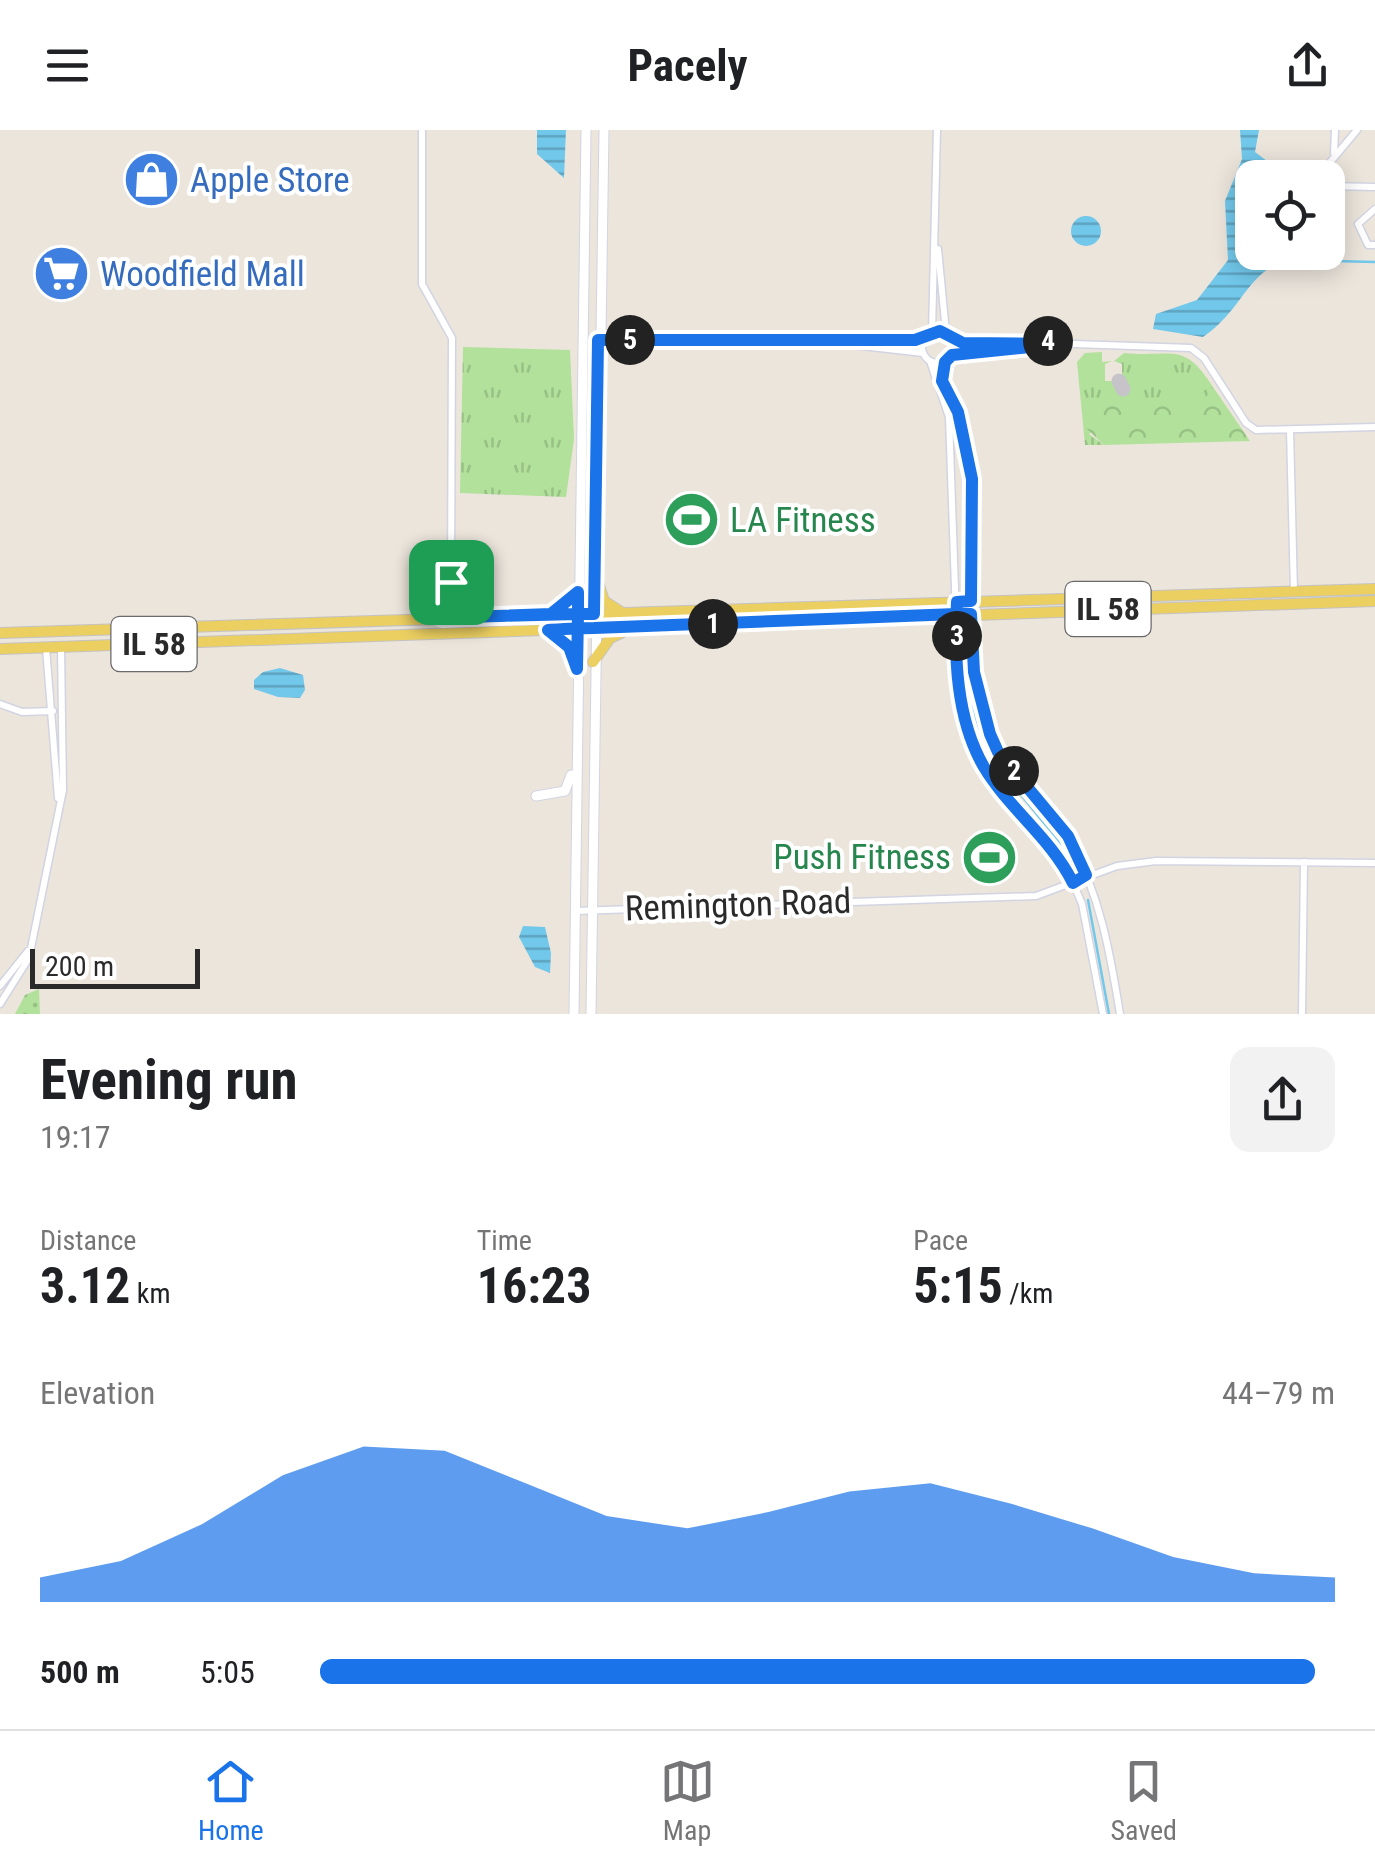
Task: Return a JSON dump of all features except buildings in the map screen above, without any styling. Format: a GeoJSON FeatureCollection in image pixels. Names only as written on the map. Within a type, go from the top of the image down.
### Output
{"type":"FeatureCollection","features":[{"type":"Feature","properties":{"kind":"main road"},"geometry":{"type":"LineString","coordinates":[[574,1014],[586,130]]}},
{"type":"Feature","properties":{"kind":"main road"},"geometry":{"type":"LineString","coordinates":[[591,1014],[593,662],[604,130]]}},
{"type":"Feature","properties":{"kind":"main road"},"geometry":{"type":"LineString","coordinates":[[595,573],[604,601],[622,612]]}},
{"type":"Feature","properties":{"kind":"main road","name":"IL 58"},"geometry":{"type":"LineString","coordinates":[[0,632],[957,602],[971,607],[1294,597],[1375,590]]}},
{"type":"Feature","properties":{"kind":"main road"},"geometry":{"type":"LineString","coordinates":[[551,614],[578,592]]}},
{"type":"Feature","properties":{"kind":"main road","name":"IL 58"},"geometry":{"type":"LineString","coordinates":[[1294,597],[1375,601]]}},
{"type":"Feature","properties":{"kind":"main road","name":"IL 58"},"geometry":{"type":"LineString","coordinates":[[0,649],[956,614],[971,607]]}},
{"type":"Feature","properties":{"kind":"main road"},"geometry":{"type":"LineString","coordinates":[[593,662],[610,638],[646,626]]}},
{"type":"Feature","properties":{"kind":"main road"},"geometry":{"type":"LineString","coordinates":[[548,630],[569,647],[577,669]]}},
{"type":"Feature","properties":{"kind":"main road"},"geometry":{"type":"LineString","coordinates":[[576,723],[570,786],[562,793],[536,796],[562,798],[576,814]]}},
{"type":"Feature","properties":{"kind":"street"},"geometry":{"type":"LineString","coordinates":[[422,130],[422,284],[452,338],[451,582],[458,617]]}},
{"type":"Feature","properties":{"kind":"street"},"geometry":{"type":"LineString","coordinates":[[932,332],[937,130]]}},
{"type":"Feature","properties":{"kind":"street"},"geometry":{"type":"LineString","coordinates":[[1334,154],[1335,130]]}},
{"type":"Feature","properties":{"kind":"street"},"geometry":{"type":"LineString","coordinates":[[1330,160],[1357,130]]}},
{"type":"Feature","properties":{"kind":"street"},"geometry":{"type":"LineString","coordinates":[[1345,186],[1375,187]]}},
{"type":"Feature","properties":{"kind":"street"},"geometry":{"type":"LineString","coordinates":[[1375,209],[1358,224],[1368,244],[1375,245]]}},
{"type":"Feature","properties":{"kind":"street"},"geometry":{"type":"LineString","coordinates":[[937,248],[944,280],[946,332],[953,340],[952,355]]}},
{"type":"Feature","properties":{"kind":"street"},"geometry":{"type":"LineString","coordinates":[[598,340],[826,342],[924,338],[932,332],[946,332]]}},
{"type":"Feature","properties":{"kind":"street"},"geometry":{"type":"LineString","coordinates":[[923,353],[924,338]]}},
{"type":"Feature","properties":{"kind":"street"},"geometry":{"type":"LineString","coordinates":[[953,340],[1191,348],[1204,358],[1250,427],[1375,427]]}},
{"type":"Feature","properties":{"kind":"street"},"geometry":{"type":"LineString","coordinates":[[826,342],[923,353],[930,361],[950,418],[959,691],[966,725],[982,762],[1062,860],[1073,883],[1082,904],[1102,1014]]}},
{"type":"Feature","properties":{"kind":"street"},"geometry":{"type":"LineString","coordinates":[[1060,344],[952,355],[945,362],[942,381],[958,412],[972,479],[974,672],[990,734],[998,752],[1068,836],[1102,914],[1120,1014]]}},
{"type":"Feature","properties":{"kind":"street"},"geometry":{"type":"LineString","coordinates":[[930,361],[945,362]]}},
{"type":"Feature","properties":{"kind":"street"},"geometry":{"type":"LineString","coordinates":[[1290,430],[1294,597]]}},
{"type":"Feature","properties":{"kind":"street"},"geometry":{"type":"LineString","coordinates":[[442,618],[451,582]]}},
{"type":"Feature","properties":{"kind":"street"},"geometry":{"type":"LineString","coordinates":[[58,711],[62,647]]}},
{"type":"Feature","properties":{"kind":"street"},"geometry":{"type":"LineString","coordinates":[[0,1004],[20,976],[28,951],[63,790],[58,711],[46,648]]}},
{"type":"Feature","properties":{"kind":"street"},"geometry":{"type":"LineString","coordinates":[[0,704],[22,712],[58,711]]}},
{"type":"Feature","properties":{"kind":"street","name":"Remington Road"},"geometry":{"type":"LineString","coordinates":[[575,911],[1036,896],[1116,866],[1156,862],[1375,863]]}},
{"type":"Feature","properties":{"kind":"street"},"geometry":{"type":"LineString","coordinates":[[1302,1014],[1304,862]]}},
{"type":"Feature","properties":{"kind":"street"},"geometry":{"type":"LineString","coordinates":[[0,986],[28,951]]}},
{"type":"Feature","properties":{"kind":"green space"},"geometry":{"type":"Polygon","coordinates":[[[463,347],[570,350],[574,439],[566,497],[460,493],[463,347]]]}},
{"type":"Feature","properties":{"kind":"green space"},"geometry":{"type":"Polygon","coordinates":[[[1102,352],[1102,362],[1112,361],[1105,364],[1105,381],[1122,381],[1122,364],[1114,361],[1124,353],[1176,354],[1193,363],[1213,387],[1205,400],[1155,401],[1132,407],[1089,434],[1104,445],[1085,445],[1077,362],[1085,353],[1102,352]]]}},
{"type":"Feature","properties":{"kind":"green space"},"geometry":{"type":"Polygon","coordinates":[[[1213,387],[1250,441],[1104,445],[1084,426],[1096,406],[1161,397],[1204,400],[1213,387]]]}},
{"type":"Feature","properties":{"kind":"green space"},"geometry":{"type":"Polygon","coordinates":[[[39,989],[40,1014],[15,1014],[25,995],[39,989]]]}},
{"type":"Feature","properties":{"kind":"water"},"geometry":{"type":"Polygon","coordinates":[[[537,130],[566,130],[564,178],[537,154],[537,130]]]}},
{"type":"Feature","properties":{"kind":"water"},"geometry":{"type":"Polygon","coordinates":[[[1240,130],[1259,130],[1255,152],[1266,160],[1242,159],[1240,130]]]}},
{"type":"Feature","properties":{"kind":"water"},"geometry":{"type":"Polygon","coordinates":[[[1235,176],[1235,270],[1267,270],[1203,337],[1153,329],[1156,314],[1197,300],[1228,260],[1225,201],[1235,176]]]}},
{"type":"Feature","properties":{"kind":"water"},"geometry":{"type":"Polygon","coordinates":[[[1086,216],[1100,225],[1101,231],[1092,245],[1086,246],[1072,237],[1071,231],[1080,217],[1086,216]]]}},
{"type":"Feature","properties":{"kind":"water"},"geometry":{"type":"Polygon","coordinates":[[[280,668],[303,675],[305,690],[300,698],[278,697],[254,689],[254,680],[263,672],[280,668]]]}},
{"type":"Feature","properties":{"kind":"water"},"geometry":{"type":"Polygon","coordinates":[[[523,926],[545,927],[551,953],[550,973],[535,967],[519,937],[523,926]]]}},
{"type":"Feature","properties":{"kind":"waterway"},"geometry":{"type":"LineString","coordinates":[[1345,261],[1375,262]]}},
{"type":"Feature","properties":{"kind":"waterway"},"geometry":{"type":"LineString","coordinates":[[966,690],[987,752],[1068,853]]}},
{"type":"Feature","properties":{"kind":"waterway"},"geometry":{"type":"LineString","coordinates":[[1088,900],[1109,1014]]}},
{"type":"Feature","properties":{"kind":"taxiway"},"geometry":{"type":"LineString","coordinates":[[1119,381],[1123,389]]}},
{"type":"Feature","properties":{"kind":"place","name":"Apple Store"},"geometry":{"type":"Point","coordinates":[151,180]}},
{"type":"Feature","properties":{"kind":"place","name":"Woodfield Mall"},"geometry":{"type":"Point","coordinates":[61,274]}},
{"type":"Feature","properties":{"kind":"place","name":"LA Fitness"},"geometry":{"type":"Point","coordinates":[691,520]}},
{"type":"Feature","properties":{"kind":"place","name":"Push Fitness"},"geometry":{"type":"Point","coordinates":[990,857]}},
{"type":"Feature","properties":{"kind":"route"},"geometry":{"type":"LineString","coordinates":[[451,582],[442,618],[551,614],[566,606],[578,592],[578,614],[594,614],[598,340],[915,340],[940,331],[963,343],[1060,344],[1052,348],[952,355],[945,362],[942,381],[958,412],[972,479],[971,601],[957,602],[956,614],[959,691],[966,725],[985,769],[1062,860],[1073,883],[1086,875],[1068,836],[998,752],[990,734],[974,672],[971,614],[956,614],[594,628],[578,628],[548,630],[569,647],[577,669],[578,628],[578,614],[551,614],[458,617],[451,582]]}}]}
